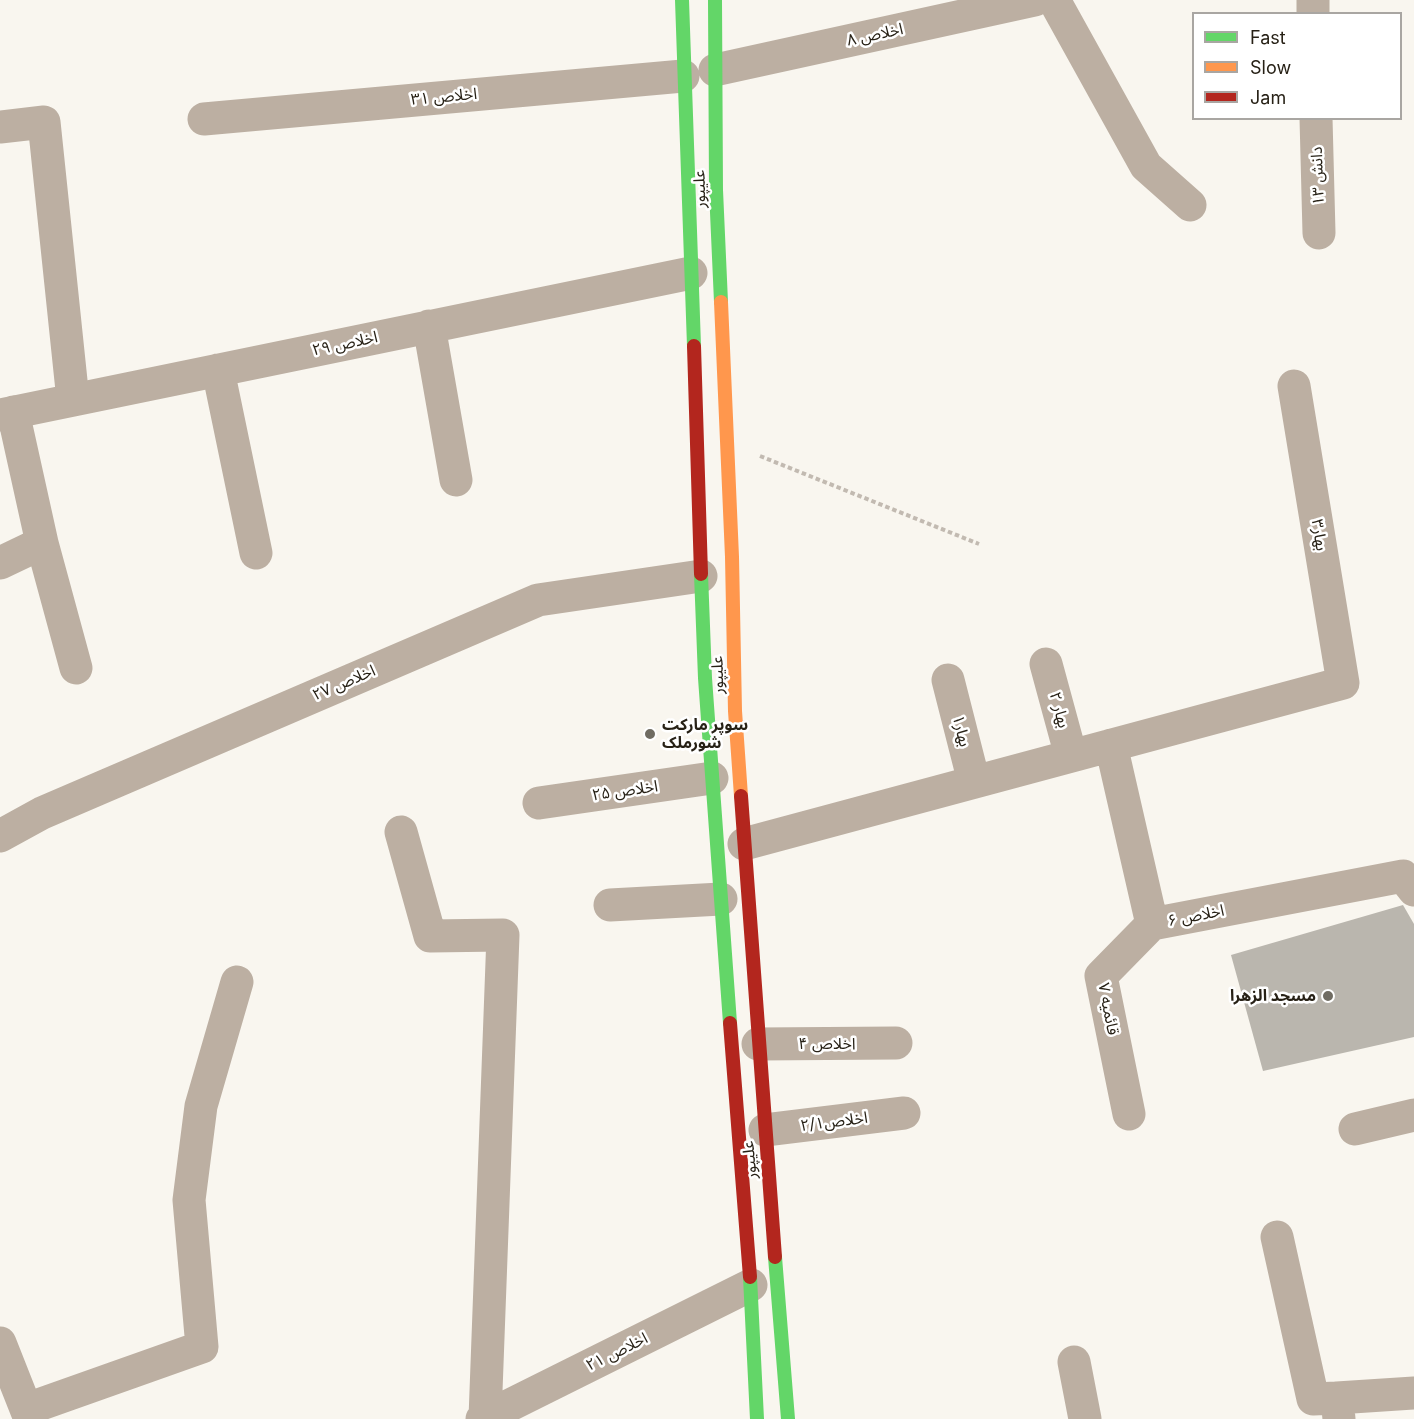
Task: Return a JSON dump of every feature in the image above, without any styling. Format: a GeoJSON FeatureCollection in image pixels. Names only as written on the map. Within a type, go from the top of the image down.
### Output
{"type":"FeatureCollection","features":[{"type":"Feature","properties":{"kind":"main road","name":"علیپور"},"geometry":{"type":"LineString","coordinates":[[682,0],[701,576],[712,778],[731,848],[758,1044],[788,1419]]}},
{"type":"Feature","properties":{"kind":"main road","name":"علیپور"},"geometry":{"type":"LineString","coordinates":[[715,0],[716,190],[735,711],[731,848],[721,899],[751,1285],[758,1419]]}},
{"type":"Feature","properties":{"kind":"street","name":"اخلاص ۸"},"geometry":{"type":"LineString","coordinates":[[715,70],[1035,0]]}},
{"type":"Feature","properties":{"kind":"street"},"geometry":{"type":"LineString","coordinates":[[1054,0],[1146,166],[1190,205]]}},
{"type":"Feature","properties":{"kind":"street","name":"اخلاص ۳۱"},"geometry":{"type":"LineString","coordinates":[[204,119],[684,76]]}},
{"type":"Feature","properties":{"kind":"street","name":"دانش ۱۳"},"geometry":{"type":"LineString","coordinates":[[1316,120],[1319,233]]}},
{"type":"Feature","properties":{"kind":"street"},"geometry":{"type":"LineString","coordinates":[[0,127],[44,122],[73,400]]}},
{"type":"Feature","properties":{"kind":"street","name":"اخلاص ۲۹"},"geometry":{"type":"LineString","coordinates":[[7,413],[691,273]]}},
{"type":"Feature","properties":{"kind":"street"},"geometry":{"type":"LineString","coordinates":[[429,326],[456,480]]}},
{"type":"Feature","properties":{"kind":"street"},"geometry":{"type":"LineString","coordinates":[[218,370],[256,553]]}},
{"type":"Feature","properties":{"kind":"street","name":"بهار۳"},"geometry":{"type":"LineString","coordinates":[[1111,746],[1343,683],[1294,387]]}},
{"type":"Feature","properties":{"kind":"street"},"geometry":{"type":"LineString","coordinates":[[7,413],[76,668]]}},
{"type":"Feature","properties":{"kind":"street"},"geometry":{"type":"LineString","coordinates":[[0,562],[42,543]]}},
{"type":"Feature","properties":{"kind":"street","name":"اخلاص ۲۷"},"geometry":{"type":"LineString","coordinates":[[0,836],[42,813],[538,600],[701,576]]}},
{"type":"Feature","properties":{"kind":"street","name":"بهار ۲"},"geometry":{"type":"LineString","coordinates":[[1046,664],[1071,756]]}},
{"type":"Feature","properties":{"kind":"street","name":"بهار۱"},"geometry":{"type":"LineString","coordinates":[[948,680],[974,782]]}},
{"type":"Feature","properties":{"kind":"street"},"geometry":{"type":"LineString","coordinates":[[731,848],[1111,746]]}},
{"type":"Feature","properties":{"kind":"street","name":"اخلاص ۶"},"geometry":{"type":"LineString","coordinates":[[1111,746],[1152,924],[1410,880]]}},
{"type":"Feature","properties":{"kind":"street","name":"اخلاص ۲۵"},"geometry":{"type":"LineString","coordinates":[[539,803],[712,778]]}},
{"type":"Feature","properties":{"kind":"street"},"geometry":{"type":"LineString","coordinates":[[401,832],[430,936],[503,935],[484,1418]]}},
{"type":"Feature","properties":{"kind":"street"},"geometry":{"type":"LineString","coordinates":[[610,905],[721,899]]}},
{"type":"Feature","properties":{"kind":"street","name":"قائمیه ۷"},"geometry":{"type":"LineString","coordinates":[[1129,1114],[1101,976],[1152,924]]}},
{"type":"Feature","properties":{"kind":"street"},"geometry":{"type":"LineString","coordinates":[[0,1343],[29,1414],[202,1347],[189,1200],[201,1106],[237,982]]}},
{"type":"Feature","properties":{"kind":"street","name":"اخلاص ۴"},"geometry":{"type":"LineString","coordinates":[[758,1044],[896,1043]]}},
{"type":"Feature","properties":{"kind":"street","name":"اخلاص۲/۱"},"geometry":{"type":"LineString","coordinates":[[765,1130],[904,1113]]}},
{"type":"Feature","properties":{"kind":"street"},"geometry":{"type":"LineString","coordinates":[[1355,1129],[1414,1115]]}},
{"type":"Feature","properties":{"kind":"street"},"geometry":{"type":"LineString","coordinates":[[1277,1237],[1313,1399],[1338,1409],[1414,1393]]}},
{"type":"Feature","properties":{"kind":"street","name":"اخلاص ۲۱"},"geometry":{"type":"LineString","coordinates":[[484,1418],[751,1285]]}},
{"type":"Feature","properties":{"kind":"street"},"geometry":{"type":"LineString","coordinates":[[1074,1362],[1085,1419]]}},
{"type":"Feature","properties":{"kind":"path"},"geometry":{"type":"LineString","coordinates":[[727,443],[979,544]]}},
{"type":"Feature","properties":{"kind":"building","name":"مسجد الزهرا"},"geometry":{"type":"Polygon","coordinates":[[[1403,905],[1414,924],[1414,1037],[1263,1071],[1231,955],[1403,905]]]}},
{"type":"Feature","properties":{"kind":"traffic: fast"},"geometry":{"type":"LineString","coordinates":[[682,0],[694,346]]}},
{"type":"Feature","properties":{"kind":"traffic: fast"},"geometry":{"type":"LineString","coordinates":[[715,0],[716,190],[721,302]]}},
{"type":"Feature","properties":{"kind":"traffic: fast"},"geometry":{"type":"LineString","coordinates":[[701,574],[705,678],[730,1023]]}},
{"type":"Feature","properties":{"kind":"traffic: fast"},"geometry":{"type":"LineString","coordinates":[[775,1257],[788,1419]]}},
{"type":"Feature","properties":{"kind":"traffic: fast"},"geometry":{"type":"LineString","coordinates":[[750,1277],[757,1419]]}},
{"type":"Feature","properties":{"kind":"traffic: slow"},"geometry":{"type":"LineString","coordinates":[[721,302],[732,557],[735,711],[741,796]]}},
{"type":"Feature","properties":{"kind":"traffic: jam"},"geometry":{"type":"LineString","coordinates":[[694,346],[701,574]]}},
{"type":"Feature","properties":{"kind":"traffic: jam"},"geometry":{"type":"LineString","coordinates":[[741,796],[775,1257]]}},
{"type":"Feature","properties":{"kind":"traffic: jam"},"geometry":{"type":"LineString","coordinates":[[730,1023],[750,1277]]}},
{"type":"Feature","properties":{"kind":"place","name":"سوپر مارکت شورملک"},"geometry":{"type":"Point","coordinates":[650,734]}},
{"type":"Feature","properties":{"kind":"place","name":"مسجد الزهرا"},"geometry":{"type":"Point","coordinates":[1328,996]}}]}
